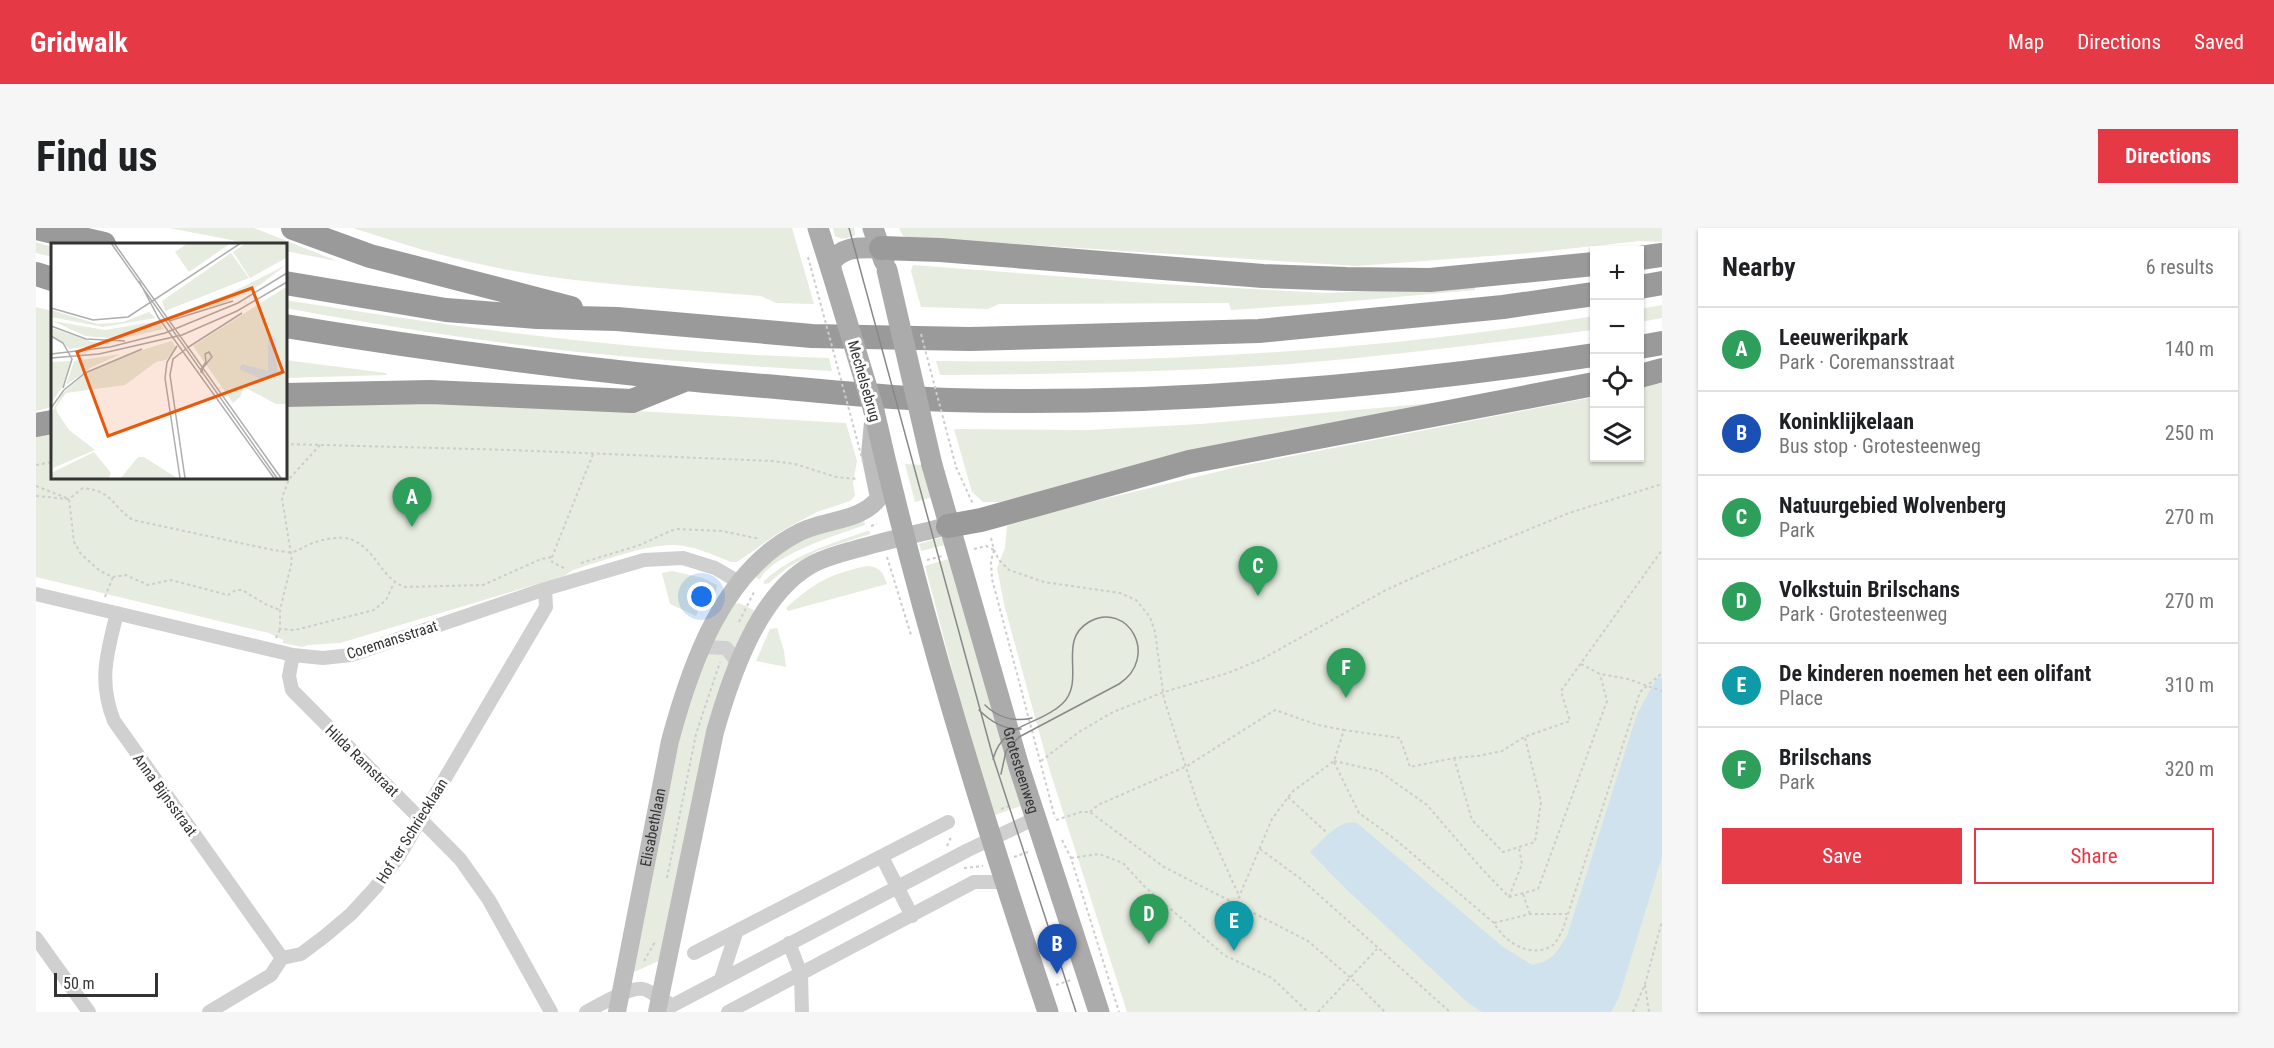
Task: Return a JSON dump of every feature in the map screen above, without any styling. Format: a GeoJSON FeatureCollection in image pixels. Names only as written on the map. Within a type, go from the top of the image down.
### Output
{"type":"FeatureCollection","features":[{"type":"Feature","properties":{"kind":"highway"},"geometry":{"type":"LineString","coordinates":[[36,228],[100,243]]}},
{"type":"Feature","properties":{"kind":"highway"},"geometry":{"type":"LineString","coordinates":[[293,228],[370,256],[617,319]]}},
{"type":"Feature","properties":{"kind":"highway"},"geometry":{"type":"LineString","coordinates":[[880,249],[940,250],[1263,276],[1346,279],[1430,280],[1590,264]]}},
{"type":"Feature","properties":{"kind":"highway"},"geometry":{"type":"LineString","coordinates":[[1644,257],[1662,255]]}},
{"type":"Feature","properties":{"kind":"highway"},"geometry":{"type":"LineString","coordinates":[[36,274],[51,279]]}},
{"type":"Feature","properties":{"kind":"highway"},"geometry":{"type":"LineString","coordinates":[[286,283],[446,310],[537,317],[617,319],[812,336],[970,339],[1259,331],[1503,307],[1590,295]]}},
{"type":"Feature","properties":{"kind":"highway"},"geometry":{"type":"LineString","coordinates":[[1644,286],[1662,283]]}},
{"type":"Feature","properties":{"kind":"highway"},"geometry":{"type":"LineString","coordinates":[[286,326],[506,358],[687,380],[945,400],[1106,399],[1215,395],[1360,384],[1590,356]]}},
{"type":"Feature","properties":{"kind":"highway"},"geometry":{"type":"LineString","coordinates":[[1644,346],[1662,343]]}},
{"type":"Feature","properties":{"kind":"highway"},"geometry":{"type":"LineString","coordinates":[[1644,375],[1662,369]]}},
{"type":"Feature","properties":{"kind":"highway"},"geometry":{"type":"LineString","coordinates":[[286,395],[430,392],[632,401],[687,380]]}},
{"type":"Feature","properties":{"kind":"highway"},"geometry":{"type":"LineString","coordinates":[[948,526],[981,520],[1189,462],[1590,385]]}},
{"type":"Feature","properties":{"kind":"highway"},"geometry":{"type":"LineString","coordinates":[[36,425],[51,422]]}},
{"type":"Feature","properties":{"kind":"main road","name":"Mechelsebrug"},"geometry":{"type":"LineString","coordinates":[[818,228],[824,267],[874,411],[874,463],[903,537]]}},
{"type":"Feature","properties":{"kind":"main road"},"geometry":{"type":"LineString","coordinates":[[663,1007],[709,758],[727,694],[739,664],[771,602],[799,572],[829,557],[948,526],[880,249],[848,248],[837,254],[824,267]]}},
{"type":"Feature","properties":{"kind":"main road","name":"Elisabethlaan"},"geometry":{"type":"LineString","coordinates":[[618,1004],[670,741],[686,688],[702,647],[739,582],[763,556],[811,527],[864,512],[872,506],[879,498],[874,463]]}},
{"type":"Feature","properties":{"kind":"main road","name":"Grotesteenweg"},"geometry":{"type":"LineString","coordinates":[[948,526],[1046,819],[1044,846],[1100,1012]]}},
{"type":"Feature","properties":{"kind":"main road"},"geometry":{"type":"LineString","coordinates":[[903,537],[991,839],[989,864],[1005,882],[1048,1012]]}},
{"type":"Feature","properties":{"kind":"street","name":"Coremansstraat"},"geometry":{"type":"LineString","coordinates":[[36,594],[293,655],[323,658],[351,655],[545,589],[625,565],[664,557],[701,562],[739,582]]}},
{"type":"Feature","properties":{"kind":"street","name":"Hof ter Schriecklaan"},"geometry":{"type":"LineString","coordinates":[[209,1012],[271,975],[282,958],[301,954],[351,914],[381,880],[421,819],[546,607],[545,589]]}},
{"type":"Feature","properties":{"kind":"street","name":"Anna Bijnsstraat"},"geometry":{"type":"LineString","coordinates":[[117,613],[106,660],[104,681],[106,702],[114,721],[282,958]]}},
{"type":"Feature","properties":{"kind":"street"},"geometry":{"type":"LineString","coordinates":[[702,647],[726,648],[739,664]]}},
{"type":"Feature","properties":{"kind":"street","name":"Hilda Ramstraat"},"geometry":{"type":"LineString","coordinates":[[293,655],[289,676],[292,690],[460,859],[480,885],[551,1012]]}},
{"type":"Feature","properties":{"kind":"street"},"geometry":{"type":"LineString","coordinates":[[586,1012],[618,1004],[640,988],[652,993],[663,1007],[991,839],[1046,819]]}},
{"type":"Feature","properties":{"kind":"street"},"geometry":{"type":"LineString","coordinates":[[694,953],[948,822]]}},
{"type":"Feature","properties":{"kind":"street"},"geometry":{"type":"LineString","coordinates":[[882,857],[912,916]]}},
{"type":"Feature","properties":{"kind":"street"},"geometry":{"type":"LineString","coordinates":[[728,1012],[974,882],[1005,882]]}},
{"type":"Feature","properties":{"kind":"street"},"geometry":{"type":"LineString","coordinates":[[721,979],[736,933]]}},
{"type":"Feature","properties":{"kind":"street"},"geometry":{"type":"LineString","coordinates":[[36,938],[89,1012]]}},
{"type":"Feature","properties":{"kind":"street"},"geometry":{"type":"LineString","coordinates":[[789,943],[801,974],[802,1012]]}},
{"type":"Feature","properties":{"kind":"path"},"geometry":{"type":"LineString","coordinates":[[824,267],[874,463]]}},
{"type":"Feature","properties":{"kind":"path"},"geometry":{"type":"LineString","coordinates":[[919,328],[957,466]]}},
{"type":"Feature","properties":{"kind":"path"},"geometry":{"type":"LineString","coordinates":[[286,444],[772,461],[795,464],[836,477],[864,480]]}},
{"type":"Feature","properties":{"kind":"path"},"geometry":{"type":"LineString","coordinates":[[276,635],[280,628],[280,610],[290,571],[291,552],[282,498],[289,479],[320,445]]}},
{"type":"Feature","properties":{"kind":"path"},"geometry":{"type":"LineString","coordinates":[[571,566],[561,568],[552,562],[552,557],[593,454]]}},
{"type":"Feature","properties":{"kind":"path"},"geometry":{"type":"LineString","coordinates":[[36,465],[51,462]]}},
{"type":"Feature","properties":{"kind":"path"},"geometry":{"type":"LineString","coordinates":[[1041,761],[1095,721],[1164,692],[1228,674],[1262,659],[1386,590],[1530,528],[1599,502],[1662,484]]}},
{"type":"Feature","properties":{"kind":"path"},"geometry":{"type":"LineString","coordinates":[[36,486],[69,499]]}},
{"type":"Feature","properties":{"kind":"path"},"geometry":{"type":"LineString","coordinates":[[36,496],[69,499],[83,488],[93,489],[114,500],[126,516],[133,520],[291,552],[313,543],[333,539],[350,539],[378,561],[394,583],[405,587],[483,585],[541,559],[552,557]]}},
{"type":"Feature","properties":{"kind":"path"},"geometry":{"type":"LineString","coordinates":[[69,499],[74,542],[81,554],[99,571],[113,577],[126,575],[148,585],[171,580],[228,595],[242,590],[280,610]]}},
{"type":"Feature","properties":{"kind":"path"},"geometry":{"type":"LineString","coordinates":[[581,563],[640,545],[677,530],[722,531],[783,542]]}},
{"type":"Feature","properties":{"kind":"path"},"geometry":{"type":"LineString","coordinates":[[1240,898],[1198,805],[1187,766],[1164,699],[1155,632],[1150,617],[1136,600],[1120,593],[1031,579],[1009,570],[999,560],[994,550],[991,561],[992,579],[1041,761],[1046,819],[1090,812],[1098,806],[1187,766],[1275,710],[1318,725],[1400,738],[1410,767],[1502,751],[1524,737],[1570,721],[1561,691],[1662,550]]}},
{"type":"Feature","properties":{"kind":"path"},"geometry":{"type":"LineString","coordinates":[[105,594],[113,577]]}},
{"type":"Feature","properties":{"kind":"path"},"geometry":{"type":"LineString","coordinates":[[280,628],[295,630],[374,610],[386,600],[394,583]]}},
{"type":"Feature","properties":{"kind":"path"},"geometry":{"type":"LineString","coordinates":[[1581,664],[1600,674],[1662,691]]}},
{"type":"Feature","properties":{"kind":"path"},"geometry":{"type":"LineString","coordinates":[[1334,761],[1359,813],[1396,840],[1494,923],[1500,934],[1524,950],[1543,950],[1555,944],[1567,914],[1640,692],[1662,673]]}},
{"type":"Feature","properties":{"kind":"path"},"geometry":{"type":"LineString","coordinates":[[1509,897],[1538,889],[1607,700],[1600,674]]}},
{"type":"Feature","properties":{"kind":"path"},"geometry":{"type":"LineString","coordinates":[[1236,904],[1272,819],[1288,797],[1334,761],[1344,730]]}},
{"type":"Feature","properties":{"kind":"path"},"geometry":{"type":"LineString","coordinates":[[1454,758],[1472,820],[1503,852],[1535,842],[1542,802],[1524,737]]}},
{"type":"Feature","properties":{"kind":"path"},"geometry":{"type":"LineString","coordinates":[[1334,761],[1379,771],[1427,805],[1509,897]]}},
{"type":"Feature","properties":{"kind":"path"},"geometry":{"type":"LineString","coordinates":[[1288,797],[1326,832]]}},
{"type":"Feature","properties":{"kind":"path"},"geometry":{"type":"LineString","coordinates":[[1090,812],[1164,867],[1308,941],[1350,977],[1385,1012]]}},
{"type":"Feature","properties":{"kind":"path"},"geometry":{"type":"LineString","coordinates":[[989,864],[1062,841],[1071,858],[1119,1012]]}},
{"type":"Feature","properties":{"kind":"path"},"geometry":{"type":"LineString","coordinates":[[1509,897],[1522,864],[1519,847]]}},
{"type":"Feature","properties":{"kind":"path"},"geometry":{"type":"LineString","coordinates":[[1260,849],[1301,879],[1450,1012]]}},
{"type":"Feature","properties":{"kind":"path"},"geometry":{"type":"LineString","coordinates":[[1071,858],[1099,854],[1123,862],[1144,886],[1224,955],[1272,978],[1308,1012]]}},
{"type":"Feature","properties":{"kind":"path"},"geometry":{"type":"LineString","coordinates":[[1523,893],[1530,914]]}},
{"type":"Feature","properties":{"kind":"path"},"geometry":{"type":"LineString","coordinates":[[1494,923],[1530,914],[1567,914]]}},
{"type":"Feature","properties":{"kind":"path"},"geometry":{"type":"LineString","coordinates":[[1633,1012],[1645,984],[1662,921]]}},
{"type":"Feature","properties":{"kind":"path"},"geometry":{"type":"LineString","coordinates":[[1318,1012],[1377,949]]}},
{"type":"Feature","properties":{"kind":"path"},"geometry":{"type":"LineString","coordinates":[[1054,982],[1055,985],[1071,980]]}},
{"type":"Feature","properties":{"kind":"path"},"geometry":{"type":"LineString","coordinates":[[1645,984],[1649,1012]]}},
{"type":"Feature","properties":{"kind":"shaded area"},"geometry":{"type":"Polygon","coordinates":[[[169,228],[254,228],[337,261],[286,251],[286,243],[247,243],[169,228]]]}},
{"type":"Feature","properties":{"kind":"shaded area"},"geometry":{"type":"Polygon","coordinates":[[[353,228],[792,228],[814,304],[776,303],[761,296],[530,274],[443,255],[353,228]]]}},
{"type":"Feature","properties":{"kind":"shaded area"},"geometry":{"type":"Polygon","coordinates":[[[833,228],[854,228],[855,235],[840,238],[835,236],[833,228]]]}},
{"type":"Feature","properties":{"kind":"shaded area"},"geometry":{"type":"Polygon","coordinates":[[[899,228],[1662,228],[1662,242],[1640,241],[1530,253],[1357,266],[903,236],[899,228]]]}},
{"type":"Feature","properties":{"kind":"shaded area"},"geometry":{"type":"Polygon","coordinates":[[[36,242],[51,247],[51,257],[36,253],[36,242]]]}},
{"type":"Feature","properties":{"kind":"shaded area"},"geometry":{"type":"Polygon","coordinates":[[[913,265],[1160,284],[1326,293],[1475,287],[1475,290],[1231,310],[1229,303],[999,304],[988,309],[921,307],[911,271],[913,265]]]}},
{"type":"Feature","properties":{"kind":"shaded area"},"geometry":{"type":"Polygon","coordinates":[[[286,300],[420,321],[556,338],[692,351],[829,358],[832,371],[578,352],[394,327],[286,308],[286,300]]]}},
{"type":"Feature","properties":{"kind":"shaded area"},"geometry":{"type":"Polygon","coordinates":[[[1662,305],[1662,318],[1644,321],[1644,308],[1662,305]]]}},
{"type":"Feature","properties":{"kind":"shaded area"},"geometry":{"type":"Polygon","coordinates":[[[36,307],[51,311],[51,407],[36,411],[36,307]]]}},
{"type":"Feature","properties":{"kind":"shaded area"},"geometry":{"type":"Polygon","coordinates":[[[1590,317],[1590,330],[1290,364],[1115,372],[940,375],[936,361],[1101,360],[1266,353],[1512,328],[1590,317]]]}},
{"type":"Feature","properties":{"kind":"shaded area"},"geometry":{"type":"Polygon","coordinates":[[[286,360],[386,373],[387,375],[286,378],[286,360]]]}},
{"type":"Feature","properties":{"kind":"shaded area"},"geometry":{"type":"Polygon","coordinates":[[[1662,383],[1662,1012],[1127,1012],[1049,768],[1005,608],[997,568],[1005,548],[1007,526],[1054,511],[1241,466],[1590,398],[1590,462],[1644,462],[1644,387],[1662,383]]]}},
{"type":"Feature","properties":{"kind":"shaded area"},"geometry":{"type":"Polygon","coordinates":[[[423,399],[846,423],[857,461],[853,483],[855,496],[850,501],[817,512],[780,532],[737,562],[680,545],[649,548],[623,554],[573,570],[564,576],[340,643],[302,647],[283,643],[283,640],[269,633],[36,577],[36,436],[51,432],[51,478],[286,478],[286,401],[423,399]]]}},
{"type":"Feature","properties":{"kind":"shaded area"},"geometry":{"type":"Polygon","coordinates":[[[1444,402],[1055,487],[1003,502],[983,502],[972,492],[954,429],[1088,430],[1201,424],[1444,402]]]}},
{"type":"Feature","properties":{"kind":"shaded area"},"geometry":{"type":"Polygon","coordinates":[[[905,464],[924,465],[931,490],[930,498],[915,502],[905,464]]]}},
{"type":"Feature","properties":{"kind":"shaded area"},"geometry":{"type":"Polygon","coordinates":[[[863,517],[865,525],[807,546],[778,562],[760,579],[756,578],[757,574],[773,559],[804,538],[863,517]]]}},
{"type":"Feature","properties":{"kind":"shaded area"},"geometry":{"type":"Polygon","coordinates":[[[870,531],[870,534],[817,551],[764,584],[764,581],[775,572],[799,557],[870,531]]]}},
{"type":"Feature","properties":{"kind":"shaded area"},"geometry":{"type":"Polygon","coordinates":[[[943,537],[945,545],[921,551],[919,544],[943,537]]]}},
{"type":"Feature","properties":{"kind":"shaded area"},"geometry":{"type":"Polygon","coordinates":[[[948,559],[1021,806],[995,815],[961,704],[925,566],[948,559]]]}},
{"type":"Feature","properties":{"kind":"shaded area"},"geometry":{"type":"Polygon","coordinates":[[[867,566],[880,571],[887,584],[788,611],[786,608],[805,592],[832,576],[867,566]]]}},
{"type":"Feature","properties":{"kind":"shaded area"},"geometry":{"type":"Polygon","coordinates":[[[672,571],[703,578],[717,585],[715,596],[707,609],[701,606],[696,616],[670,604],[662,573],[672,571]]]}},
{"type":"Feature","properties":{"kind":"shaded area"},"geometry":{"type":"Polygon","coordinates":[[[739,603],[754,610],[754,614],[661,960],[634,972],[686,707],[713,640],[734,604],[739,603]]]}},
{"type":"Feature","properties":{"kind":"shaded area"},"geometry":{"type":"Polygon","coordinates":[[[777,628],[786,667],[756,661],[770,629],[777,628]]]}},
{"type":"Feature","properties":{"kind":"water"},"geometry":{"type":"Polygon","coordinates":[[[1657,678],[1662,678],[1662,857],[1619,997],[1611,1012],[1482,1012],[1467,1002],[1344,887],[1310,852],[1338,827],[1351,822],[1357,823],[1503,947],[1532,965],[1549,959],[1557,952],[1567,936],[1637,714],[1657,678]]]}},
{"type":"Feature","properties":{"kind":"tram line"},"geometry":{"type":"LineString","coordinates":[[849,228],[993,757],[1076,1012]]}},
{"type":"Feature","properties":{"kind":"tram line"},"geometry":{"type":"LineString","coordinates":[[993,759],[998,747],[1013,731],[1053,711],[1069,695],[1072,684],[1074,640],[1079,630],[1089,622],[1103,617],[1116,619],[1126,625],[1134,635],[1138,647],[1137,660],[1131,673],[1119,684],[1019,737],[1006,751],[1001,774]]}},
{"type":"Feature","properties":{"kind":"tram line"},"geometry":{"type":"LineString","coordinates":[[985,705],[995,713],[1007,718],[1032,718]]}},
{"type":"Feature","properties":{"kind":"tram line"},"geometry":{"type":"LineString","coordinates":[[979,710],[998,724],[1021,729]]}},
{"type":"Feature","properties":{"kind":"place","name":"Leeuwerikpark"},"geometry":{"type":"Point","coordinates":[412,527]}},
{"type":"Feature","properties":{"kind":"place","name":"Natuurgebied Wolvenberg"},"geometry":{"type":"Point","coordinates":[1258,596]}},
{"type":"Feature","properties":{"kind":"place","name":"Brilschans"},"geometry":{"type":"Point","coordinates":[1346,698]}},
{"type":"Feature","properties":{"kind":"place","name":"Volkstuin Brilschans"},"geometry":{"type":"Point","coordinates":[1149,944]}},
{"type":"Feature","properties":{"kind":"place","name":"De kinderen noemen het een olifant"},"geometry":{"type":"Point","coordinates":[1234,951]}},
{"type":"Feature","properties":{"kind":"place","name":"Koninklijkelaan"},"geometry":{"type":"Point","coordinates":[1057,974]}}]}
